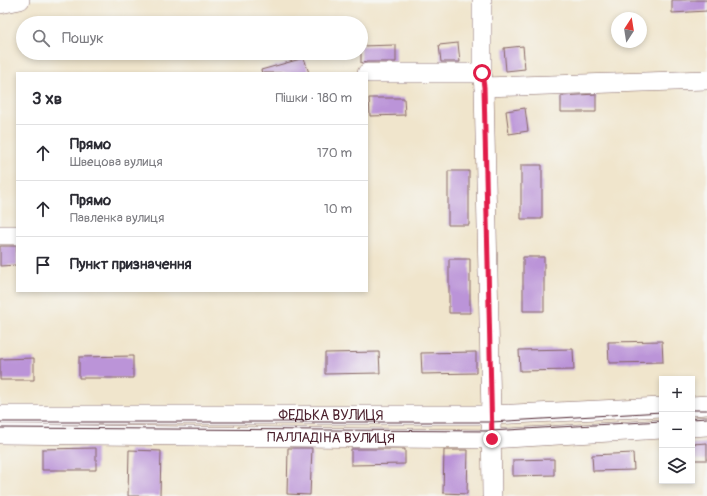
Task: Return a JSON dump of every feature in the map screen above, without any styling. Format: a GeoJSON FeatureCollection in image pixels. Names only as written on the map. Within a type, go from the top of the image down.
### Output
{"type":"FeatureCollection","features":[{"type":"Feature","properties":{"kind":"street"},"geometry":{"type":"LineString","coordinates":[[0,4],[20,0]]}},
{"type":"Feature","properties":{"kind":"street"},"geometry":{"type":"LineString","coordinates":[[482,0],[492,496]]}},
{"type":"Feature","properties":{"kind":"street"},"geometry":{"type":"LineString","coordinates":[[368,73],[483,80],[707,80]]}},
{"type":"Feature","properties":{"kind":"street"},"geometry":{"type":"LineString","coordinates":[[0,235],[16,235]]}},
{"type":"Feature","properties":{"kind":"street"},"geometry":{"type":"LineString","coordinates":[[695,406],[707,405]]}},
{"type":"Feature","properties":{"kind":"street","name":"ФЕДЬКА ВУЛИЦЯ"},"geometry":{"type":"LineString","coordinates":[[0,415],[491,415],[659,407]]}},
{"type":"Feature","properties":{"kind":"street"},"geometry":{"type":"LineString","coordinates":[[695,427],[707,426]]}},
{"type":"Feature","properties":{"kind":"street","name":"ПАЛЛАДІНА ВУЛИЦЯ"},"geometry":{"type":"LineString","coordinates":[[0,434],[492,439],[659,429]]}},
{"type":"Feature","properties":{"kind":"building"},"geometry":{"type":"Polygon","coordinates":[[[672,0],[707,0],[707,11],[672,13],[672,0]]]}},
{"type":"Feature","properties":{"kind":"building"},"geometry":{"type":"Polygon","coordinates":[[[458,43],[460,62],[441,62],[439,45],[458,43]]]}},
{"type":"Feature","properties":{"kind":"building"},"geometry":{"type":"Polygon","coordinates":[[[396,45],[396,62],[361,63],[361,60],[368,60],[368,46],[396,45]]]}},
{"type":"Feature","properties":{"kind":"building"},"geometry":{"type":"Polygon","coordinates":[[[523,46],[525,69],[506,71],[504,48],[523,46]]]}},
{"type":"Feature","properties":{"kind":"building"},"geometry":{"type":"Polygon","coordinates":[[[297,60],[305,60],[309,72],[262,72],[261,70],[297,60]]]}},
{"type":"Feature","properties":{"kind":"building"},"geometry":{"type":"Polygon","coordinates":[[[596,94],[596,112],[561,112],[561,96],[596,94]]]}},
{"type":"Feature","properties":{"kind":"building"},"geometry":{"type":"Polygon","coordinates":[[[369,98],[404,98],[405,115],[370,116],[369,98]]]}},
{"type":"Feature","properties":{"kind":"building"},"geometry":{"type":"Polygon","coordinates":[[[525,108],[528,131],[509,134],[506,111],[525,108]]]}},
{"type":"Feature","properties":{"kind":"building"},"geometry":{"type":"Polygon","coordinates":[[[521,165],[542,165],[542,219],[521,219],[521,165]]]}},
{"type":"Feature","properties":{"kind":"building"},"geometry":{"type":"Polygon","coordinates":[[[448,171],[469,171],[469,225],[448,225],[448,171]]]}},
{"type":"Feature","properties":{"kind":"building"},"geometry":{"type":"Polygon","coordinates":[[[0,246],[16,246],[16,265],[0,266],[0,246]]]}},
{"type":"Feature","properties":{"kind":"building"},"geometry":{"type":"Polygon","coordinates":[[[523,257],[544,257],[544,311],[523,311],[523,257]]]}},
{"type":"Feature","properties":{"kind":"building"},"geometry":{"type":"Polygon","coordinates":[[[449,259],[470,259],[470,313],[449,313],[449,259]]]}},
{"type":"Feature","properties":{"kind":"building"},"geometry":{"type":"Polygon","coordinates":[[[662,341],[663,362],[609,363],[608,342],[662,341]]]}},
{"type":"Feature","properties":{"kind":"building"},"geometry":{"type":"Polygon","coordinates":[[[573,349],[574,370],[520,371],[519,350],[573,349]]]}},
{"type":"Feature","properties":{"kind":"building"},"geometry":{"type":"Polygon","coordinates":[[[379,352],[380,373],[325,374],[325,353],[379,352]]]}},
{"type":"Feature","properties":{"kind":"building"},"geometry":{"type":"Polygon","coordinates":[[[476,352],[476,373],[422,374],[421,353],[476,352]]]}},
{"type":"Feature","properties":{"kind":"building"},"geometry":{"type":"Polygon","coordinates":[[[133,356],[133,378],[79,378],[79,357],[133,356]]]}},
{"type":"Feature","properties":{"kind":"building"},"geometry":{"type":"Polygon","coordinates":[[[34,358],[34,380],[0,380],[0,359],[34,358]]]}},
{"type":"Feature","properties":{"kind":"building"},"geometry":{"type":"Polygon","coordinates":[[[707,443],[707,460],[695,460],[695,444],[707,443]]]}},
{"type":"Feature","properties":{"kind":"building"},"geometry":{"type":"Polygon","coordinates":[[[96,448],[96,470],[42,470],[42,449],[96,448]]]}},
{"type":"Feature","properties":{"kind":"building"},"geometry":{"type":"Polygon","coordinates":[[[288,448],[312,448],[310,495],[287,494],[288,448]]]}},
{"type":"Feature","properties":{"kind":"building"},"geometry":{"type":"Polygon","coordinates":[[[351,449],[405,449],[405,464],[351,465],[351,449]]]}},
{"type":"Feature","properties":{"kind":"building"},"geometry":{"type":"Polygon","coordinates":[[[129,450],[161,451],[160,496],[128,496],[129,450]]]}},
{"type":"Feature","properties":{"kind":"building"},"geometry":{"type":"Polygon","coordinates":[[[444,450],[468,450],[467,494],[443,493],[444,450]]]}},
{"type":"Feature","properties":{"kind":"building"},"geometry":{"type":"Polygon","coordinates":[[[633,453],[634,470],[593,471],[592,455],[633,453]]]}},
{"type":"Feature","properties":{"kind":"building"},"geometry":{"type":"Polygon","coordinates":[[[554,459],[554,475],[513,476],[513,460],[554,459]]]}},
{"type":"Feature","properties":{"kind":"tram line"},"geometry":{"type":"LineString","coordinates":[[695,410],[707,410]]}},
{"type":"Feature","properties":{"kind":"tram line"},"geometry":{"type":"LineString","coordinates":[[0,422],[491,422],[659,412]]}},
{"type":"Feature","properties":{"kind":"tram line"},"geometry":{"type":"LineString","coordinates":[[695,419],[707,418]]}},
{"type":"Feature","properties":{"kind":"tram line"},"geometry":{"type":"LineString","coordinates":[[0,428],[491,431],[659,421]]}},
{"type":"Feature","properties":{"kind":"route"},"geometry":{"type":"LineString","coordinates":[[482,73],[484,87],[492,439]]}}]}
